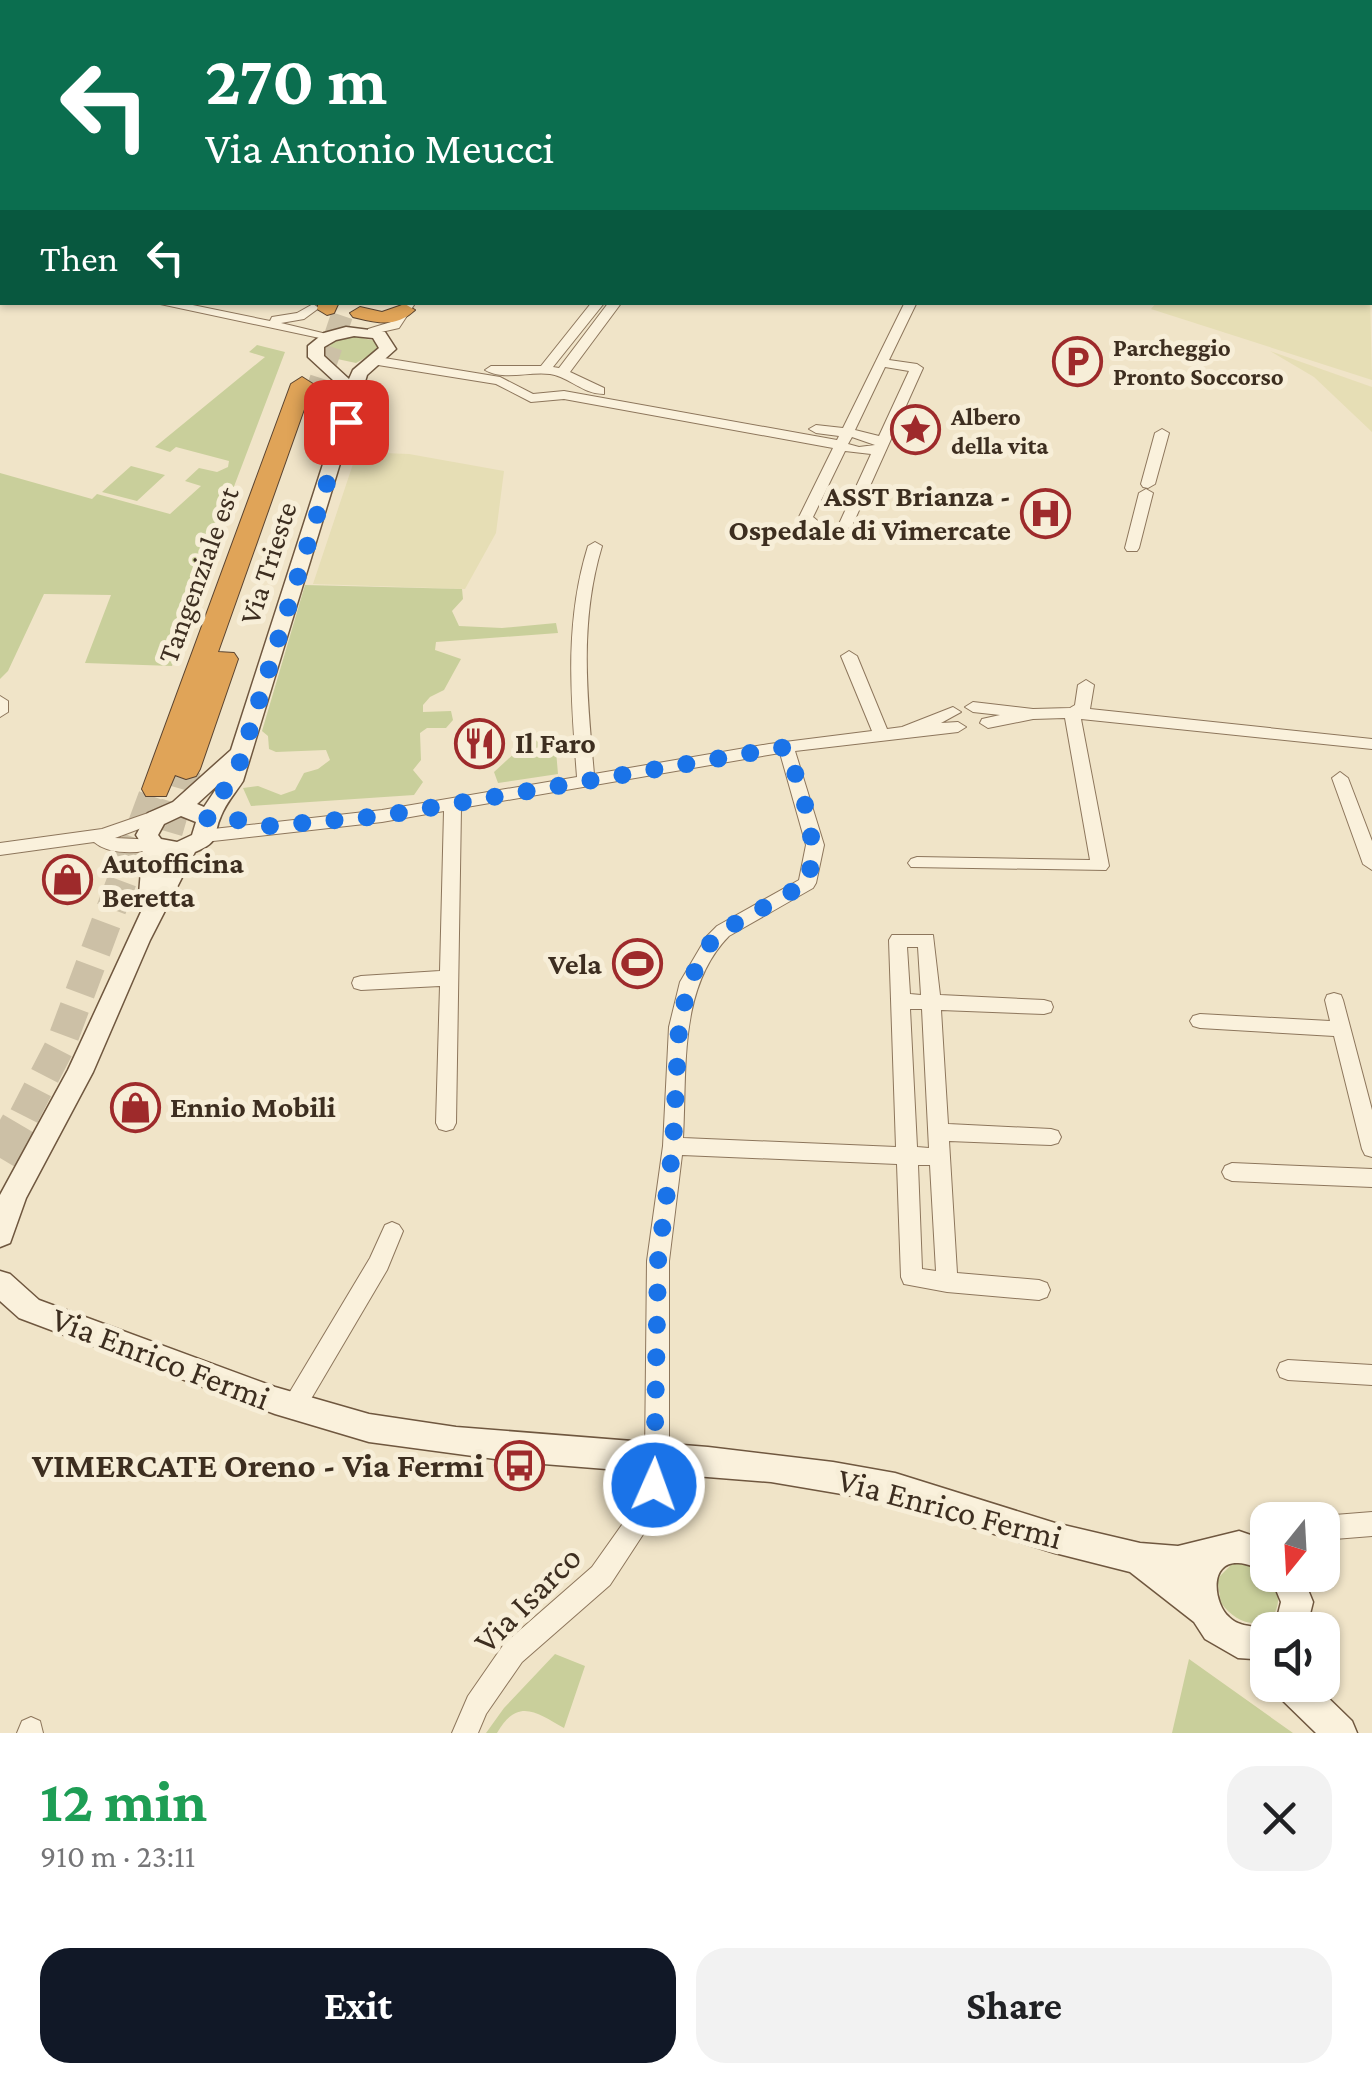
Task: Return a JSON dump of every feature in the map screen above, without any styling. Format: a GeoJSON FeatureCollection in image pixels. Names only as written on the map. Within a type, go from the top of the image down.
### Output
{"type":"FeatureCollection","features":[{"type":"Feature","properties":{"kind":"highway"},"geometry":{"type":"LineString","coordinates":[[344,311],[384,319],[407,306]]}},
{"type":"Feature","properties":{"kind":"highway","name":"Tangenziale est"},"geometry":{"type":"LineString","coordinates":[[156,789],[308,391],[186,769]]}},
{"type":"Feature","properties":{"kind":"street"},"geometry":{"type":"LineString","coordinates":[[173,305],[330,336]]}},
{"type":"Feature","properties":{"kind":"street"},"geometry":{"type":"LineString","coordinates":[[248,319],[257,305]]}},
{"type":"Feature","properties":{"kind":"street"},"geometry":{"type":"LineString","coordinates":[[328,366],[350,368],[381,354],[527,374],[544,370],[597,305]]}},
{"type":"Feature","properties":{"kind":"street"},"geometry":{"type":"LineString","coordinates":[[344,311],[381,354],[516,387],[524,395],[539,399],[566,383],[614,305]]}},
{"type":"Feature","properties":{"kind":"street"},"geometry":{"type":"LineString","coordinates":[[883,363],[917,368],[846,526],[838,531],[820,529],[807,523],[806,517],[910,305]]}},
{"type":"Feature","properties":{"kind":"street","name":"Via Trieste"},"geometry":{"type":"LineString","coordinates":[[0,1236],[6,1202],[80,1072],[146,923],[232,781],[359,373],[381,354],[404,325],[407,306]]}},
{"type":"Feature","properties":{"kind":"street"},"geometry":{"type":"LineString","coordinates":[[248,319],[344,311]]}},
{"type":"Feature","properties":{"kind":"street"},"geometry":{"type":"LineString","coordinates":[[314,352],[330,336],[344,311]]}},
{"type":"Feature","properties":{"kind":"street"},"geometry":{"type":"LineString","coordinates":[[330,336],[314,316],[344,311]]}},
{"type":"Feature","properties":{"kind":"street"},"geometry":{"type":"LineString","coordinates":[[274,325],[302,339],[342,379],[350,398]]}},
{"type":"Feature","properties":{"kind":"street"},"geometry":{"type":"LineString","coordinates":[[544,370],[566,383],[845,439],[858,452],[881,446]]}},
{"type":"Feature","properties":{"kind":"street"},"geometry":{"type":"LineString","coordinates":[[516,387],[527,374]]}},
{"type":"Feature","properties":{"kind":"street"},"geometry":{"type":"LineString","coordinates":[[1132,548],[1162,434]]}},
{"type":"Feature","properties":{"kind":"street"},"geometry":{"type":"LineString","coordinates":[[586,783],[576,634],[586,570],[595,546]]}},
{"type":"Feature","properties":{"kind":"street"},"geometry":{"type":"LineString","coordinates":[[849,656],[882,735]]}},
{"type":"Feature","properties":{"kind":"street"},"geometry":{"type":"LineString","coordinates":[[1073,713],[1083,708],[1086,685]]}},
{"type":"Feature","properties":{"kind":"street"},"geometry":{"type":"LineString","coordinates":[[0,701],[0,712]]}},
{"type":"Feature","properties":{"kind":"street"},"geometry":{"type":"LineString","coordinates":[[71,842],[117,842],[137,848],[153,845],[166,850],[199,834],[453,806],[786,747],[905,732],[955,720],[972,707],[1032,714],[1073,713],[1372,744]]}},
{"type":"Feature","properties":{"kind":"street"},"geometry":{"type":"LineString","coordinates":[[972,707],[987,715],[988,723]]}},
{"type":"Feature","properties":{"kind":"street"},"geometry":{"type":"LineString","coordinates":[[917,864],[1100,866],[1077,759],[1073,713]]}},
{"type":"Feature","properties":{"kind":"street"},"geometry":{"type":"LineString","coordinates":[[955,720],[976,731],[988,723],[1032,714]]}},
{"type":"Feature","properties":{"kind":"street","name":"Via Trieste"},"geometry":{"type":"LineString","coordinates":[[146,923],[153,845],[147,828],[157,816],[180,808],[244,746]]}},
{"type":"Feature","properties":{"kind":"street","name":"Via Isarco"},"geometry":{"type":"LineString","coordinates":[[465,1733],[477,1705],[514,1653],[601,1576],[647,1510],[658,1458],[658,1261],[673,1146],[679,1028],[689,982],[712,940],[807,883],[815,845],[786,747]]}},
{"type":"Feature","properties":{"kind":"street"},"geometry":{"type":"LineString","coordinates":[[1340,778],[1372,864]]}},
{"type":"Feature","properties":{"kind":"street"},"geometry":{"type":"LineString","coordinates":[[446,1123],[453,806]]}},
{"type":"Feature","properties":{"kind":"street"},"geometry":{"type":"LineString","coordinates":[[180,808],[199,811],[199,834]]}},
{"type":"Feature","properties":{"kind":"street"},"geometry":{"type":"LineString","coordinates":[[0,849],[104,836],[157,816]]}},
{"type":"Feature","properties":{"kind":"street"},"geometry":{"type":"LineString","coordinates":[[948,1282],[927,940],[898,940],[910,1155],[912,1277],[948,1282],[1039,1290]]}},
{"type":"Feature","properties":{"kind":"street"},"geometry":{"type":"LineString","coordinates":[[361,983],[450,978]]}},
{"type":"Feature","properties":{"kind":"street"},"geometry":{"type":"LineString","coordinates":[[1334,1000],[1372,1149]]}},
{"type":"Feature","properties":{"kind":"street"},"geometry":{"type":"LineString","coordinates":[[902,1001],[1044,1007]]}},
{"type":"Feature","properties":{"kind":"street"},"geometry":{"type":"LineString","coordinates":[[1200,1022],[1342,1028]]}},
{"type":"Feature","properties":{"kind":"street"},"geometry":{"type":"LineString","coordinates":[[940,1132],[1050,1137]]}},
{"type":"Feature","properties":{"kind":"street"},"geometry":{"type":"LineString","coordinates":[[673,1146],[941,1157]]}},
{"type":"Feature","properties":{"kind":"street"},"geometry":{"type":"LineString","coordinates":[[1232,1172],[1372,1178]]}},
{"type":"Feature","properties":{"kind":"street","name":"Via Enrico Fermi"},"geometry":{"type":"LineString","coordinates":[[293,1408],[379,1263],[392,1231]]}},
{"type":"Feature","properties":{"kind":"street","name":"Via Enrico Fermi"},"geometry":{"type":"LineString","coordinates":[[0,1283],[14,1309],[293,1408],[360,1427],[430,1438],[818,1474],[899,1489],[1130,1558],[1176,1564],[1209,1557],[1225,1548],[1250,1549]]}},
{"type":"Feature","properties":{"kind":"street"},"geometry":{"type":"LineString","coordinates":[[1288,1370],[1372,1375]]}},
{"type":"Feature","properties":{"kind":"street"},"geometry":{"type":"LineString","coordinates":[[1340,1527],[1372,1524]]}},
{"type":"Feature","properties":{"kind":"street"},"geometry":{"type":"LineString","coordinates":[[1206,1613],[1198,1580],[1209,1557]]}},
{"type":"Feature","properties":{"kind":"street","name":"Via Enrico Fermi"},"geometry":{"type":"LineString","coordinates":[[1130,1558],[1176,1586],[1234,1639]]}},
{"type":"Feature","properties":{"kind":"street"},"geometry":{"type":"LineString","coordinates":[[1234,1639],[1250,1644]]}},
{"type":"Feature","properties":{"kind":"street"},"geometry":{"type":"LineString","coordinates":[[1234,1639],[1250,1650]]}},
{"type":"Feature","properties":{"kind":"street"},"geometry":{"type":"LineString","coordinates":[[1308,1702],[1332,1725]]}},
{"type":"Feature","properties":{"kind":"street"},"geometry":{"type":"LineString","coordinates":[[1321,1702],[1332,1725]]}},
{"type":"Feature","properties":{"kind":"shaded area"},"geometry":{"type":"Polygon","coordinates":[[[1154,305],[1370,305],[1372,380],[1151,309],[1154,305]]]}},
{"type":"Feature","properties":{"kind":"shaded area"},"geometry":{"type":"Polygon","coordinates":[[[1270,351],[1372,387],[1372,432],[1314,377],[1270,351]]]}},
{"type":"Feature","properties":{"kind":"shaded area"},"geometry":{"type":"Polygon","coordinates":[[[357,452],[409,454],[504,471],[496,533],[465,589],[313,584],[357,452]]]}},
{"type":"Feature","properties":{"kind":"green space"},"geometry":{"type":"Polygon","coordinates":[[[352,336],[376,341],[379,350],[356,363],[328,357],[327,348],[337,339],[352,336]]]}},
{"type":"Feature","properties":{"kind":"green space"},"geometry":{"type":"Polygon","coordinates":[[[257,345],[285,352],[216,534],[172,666],[85,663],[111,595],[44,594],[8,671],[0,679],[0,473],[92,499],[97,494],[170,514],[201,486],[185,481],[199,468],[217,472],[228,467],[229,461],[176,447],[170,452],[155,447],[265,357],[249,352],[257,345]]]}},
{"type":"Feature","properties":{"kind":"green space"},"geometry":{"type":"Polygon","coordinates":[[[131,466],[165,475],[137,501],[102,492],[131,466]]]}},
{"type":"Feature","properties":{"kind":"green space"},"geometry":{"type":"Polygon","coordinates":[[[305,585],[462,589],[463,599],[452,611],[459,626],[502,628],[556,623],[558,633],[436,642],[435,650],[461,659],[444,690],[430,697],[423,712],[451,711],[453,720],[446,728],[427,728],[420,733],[421,760],[413,770],[423,782],[414,795],[251,806],[243,788],[258,786],[281,795],[295,790],[304,773],[330,760],[326,750],[276,752],[269,749],[268,736],[262,731],[305,585]]]}},
{"type":"Feature","properties":{"kind":"green space"},"geometry":{"type":"Polygon","coordinates":[[[530,739],[555,739],[558,774],[498,783],[494,772],[530,739]]]}},
{"type":"Feature","properties":{"kind":"green space"},"geometry":{"type":"Polygon","coordinates":[[[1232,1564],[1250,1566],[1250,1592],[1277,1592],[1276,1609],[1250,1612],[1250,1622],[1243,1621],[1221,1603],[1217,1579],[1232,1564]]]}},
{"type":"Feature","properties":{"kind":"green space"},"geometry":{"type":"Polygon","coordinates":[[[555,1654],[585,1666],[564,1728],[537,1714],[521,1711],[497,1733],[486,1733],[504,1708],[555,1654]]]}},
{"type":"Feature","properties":{"kind":"green space"},"geometry":{"type":"Polygon","coordinates":[[[1189,1659],[1293,1733],[1172,1733],[1189,1659]]]}},
{"type":"Feature","properties":{"kind":"tunnel"},"geometry":{"type":"LineString","coordinates":[[314,399],[344,309]]}},
{"type":"Feature","properties":{"kind":"tunnel"},"geometry":{"type":"LineString","coordinates":[[155,875],[186,769]]}},
{"type":"Feature","properties":{"kind":"tunnel"},"geometry":{"type":"LineString","coordinates":[[24,1116],[61,1044],[156,789]]}},
{"type":"Feature","properties":{"kind":"tunnel"},"geometry":{"type":"LineString","coordinates":[[0,1158],[26,1114]]}},
{"type":"Feature","properties":{"kind":"place","name":"Parcheggio Pronto Soccorso"},"geometry":{"type":"Point","coordinates":[1078,361]}},
{"type":"Feature","properties":{"kind":"place","name":"Albero della vita"},"geometry":{"type":"Point","coordinates":[916,430]}},
{"type":"Feature","properties":{"kind":"place","name":"ASST Brianza - Ospedale di Vimercate"},"geometry":{"type":"Point","coordinates":[1046,513]}},
{"type":"Feature","properties":{"kind":"place","name":"Il Faro"},"geometry":{"type":"Point","coordinates":[480,743]}},
{"type":"Feature","properties":{"kind":"place","name":"Autofficina Beretta"},"geometry":{"type":"Point","coordinates":[67,880]}},
{"type":"Feature","properties":{"kind":"place","name":"Vela"},"geometry":{"type":"Point","coordinates":[637,964]}},
{"type":"Feature","properties":{"kind":"place","name":"Ennio Mobili"},"geometry":{"type":"Point","coordinates":[135,1107]}},
{"type":"Feature","properties":{"kind":"place","name":"VIMERCATE Oreno - Via Fermi"},"geometry":{"type":"Point","coordinates":[519,1465]}},
{"type":"Feature","properties":{"kind":"route"},"geometry":{"type":"LineString","coordinates":[[346,422],[239,765],[207,819],[221,817],[269,826],[382,816],[786,747],[793,768],[815,845],[807,883],[737,921],[712,940],[689,982],[679,1028],[673,1146],[658,1261],[658,1458],[654,1485]]}}]}
